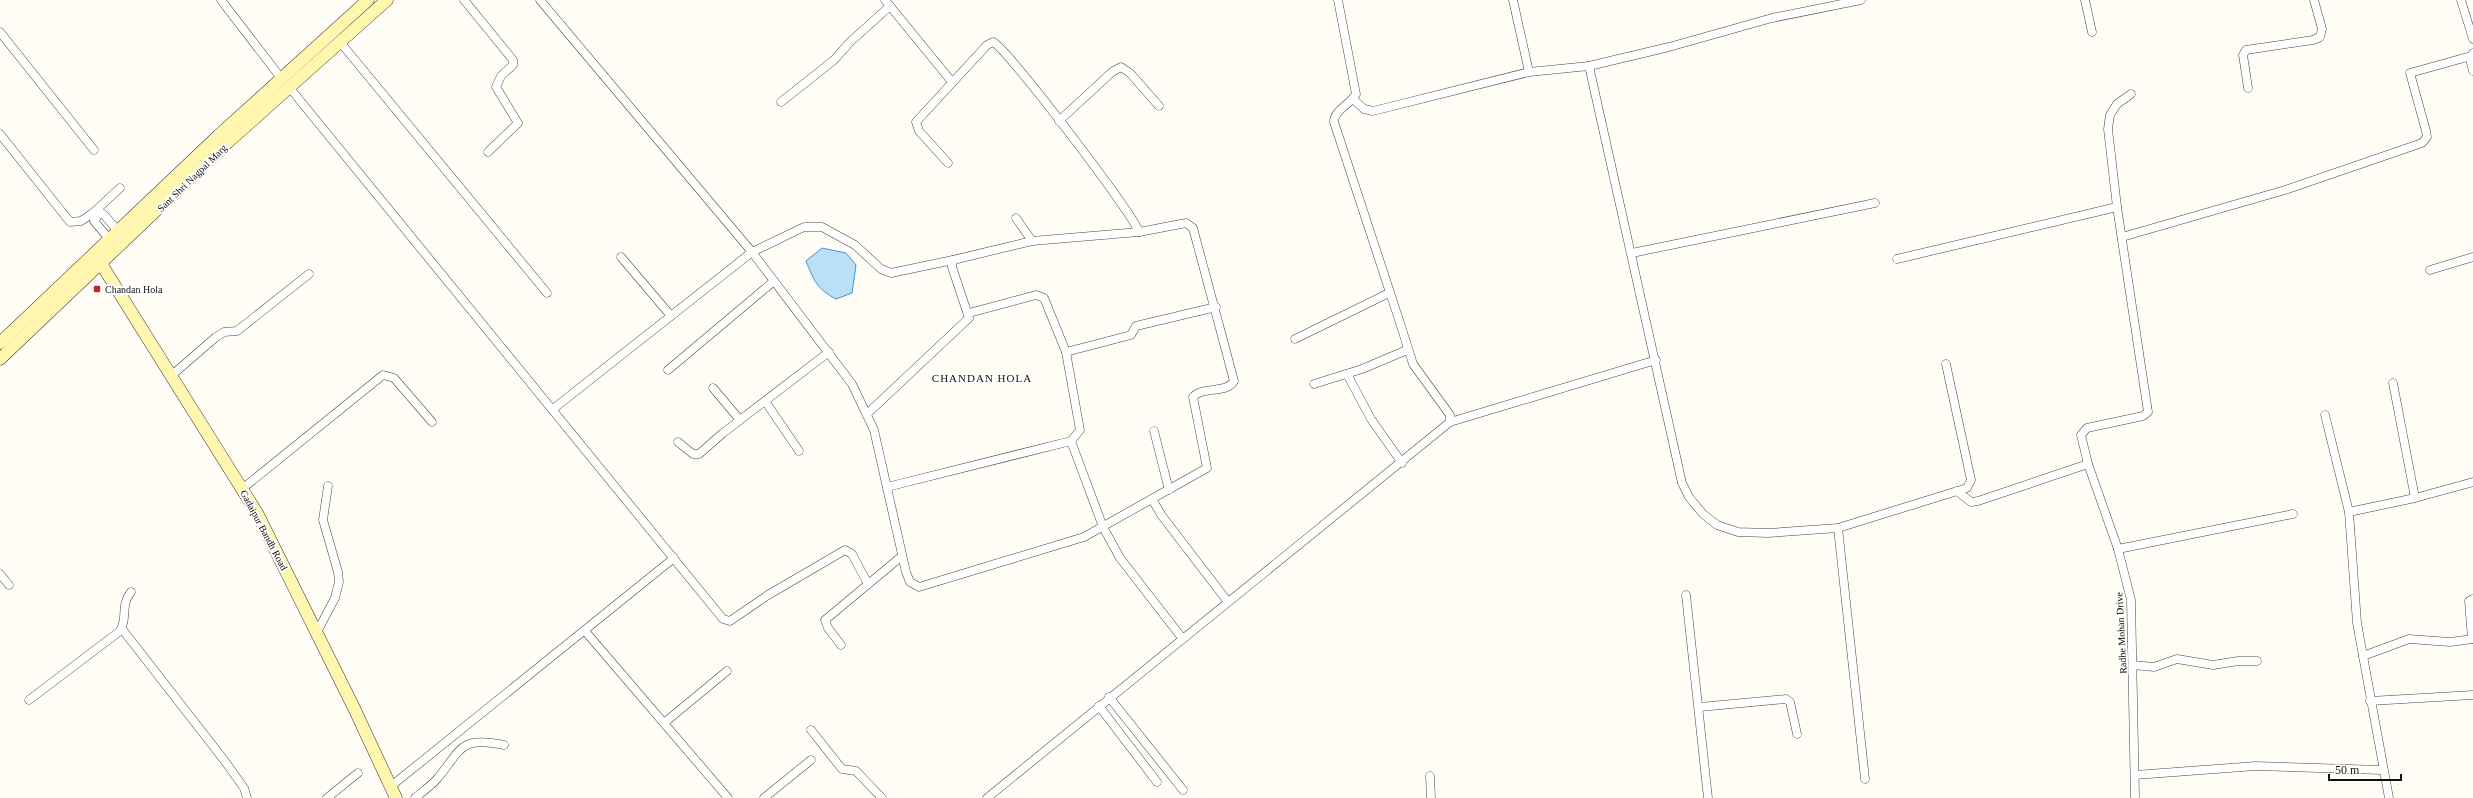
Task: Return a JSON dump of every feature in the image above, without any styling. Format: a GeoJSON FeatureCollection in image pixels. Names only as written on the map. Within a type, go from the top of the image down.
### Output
{"type":"FeatureCollection","features":[{"type":"Feature","properties":{"kind":"main road","name":"Sant Shri Nagpal Marg"},"geometry":{"type":"LineString","coordinates":[[0,359],[99,258],[285,82],[368,0]]}},
{"type":"Feature","properties":{"kind":"main road","name":"Sant Shri Nagpal Marg"},"geometry":{"type":"LineString","coordinates":[[0,343],[99,258],[114,236],[285,82],[340,42],[387,0]]}},
{"type":"Feature","properties":{"kind":"main road","name":"Gadaipur Bandh Road"},"geometry":{"type":"LineString","coordinates":[[99,258],[257,513],[396,798]]}},
{"type":"Feature","properties":{"kind":"street"},"geometry":{"type":"LineString","coordinates":[[221,0],[285,82],[723,619],[728,621],[845,550],[852,554],[868,584]]}},
{"type":"Feature","properties":{"kind":"street"},"geometry":{"type":"LineString","coordinates":[[464,0],[513,60],[513,65],[501,76],[496,87],[518,123],[488,152]]}},
{"type":"Feature","properties":{"kind":"street"},"geometry":{"type":"LineString","coordinates":[[540,0],[752,252],[852,384],[874,430],[902,556],[908,577],[914,585],[918,587],[1079,539],[1207,468],[1193,397],[1200,392],[1231,386],[1234,381],[1216,307],[1193,228],[1190,224],[1139,232],[1032,241],[891,273],[881,270],[855,245],[817,225],[804,227],[752,252],[553,409]]}},
{"type":"Feature","properties":{"kind":"street"},"geometry":{"type":"LineString","coordinates":[[1338,0],[1356,92],[1353,99],[1337,114],[1334,122],[1407,350],[1413,364],[1450,415],[1450,422]]}},
{"type":"Feature","properties":{"kind":"street"},"geometry":{"type":"LineString","coordinates":[[1513,0],[1530,72]]}},
{"type":"Feature","properties":{"kind":"street"},"geometry":{"type":"LineString","coordinates":[[1353,99],[1364,109],[1373,111],[1530,72],[1589,66],[1669,47],[1772,18],[1861,0]]}},
{"type":"Feature","properties":{"kind":"street"},"geometry":{"type":"LineString","coordinates":[[2085,0],[2092,32]]}},
{"type":"Feature","properties":{"kind":"street"},"geometry":{"type":"LineString","coordinates":[[2248,88],[2243,55],[2246,50],[2313,40],[2320,37],[2322,28],[2314,0]]}},
{"type":"Feature","properties":{"kind":"street"},"geometry":{"type":"LineString","coordinates":[[2461,0],[2473,39]]}},
{"type":"Feature","properties":{"kind":"street"},"geometry":{"type":"LineString","coordinates":[[781,102],[834,60],[888,3],[952,82]]}},
{"type":"Feature","properties":{"kind":"street"},"geometry":{"type":"LineString","coordinates":[[0,32],[94,150]]}},
{"type":"Feature","properties":{"kind":"street"},"geometry":{"type":"LineString","coordinates":[[340,42],[547,293]]}},
{"type":"Feature","properties":{"kind":"street"},"geometry":{"type":"LineString","coordinates":[[948,163],[918,131],[916,122],[987,45],[993,42],[1023,73],[1115,194],[1139,232]]}},
{"type":"Feature","properties":{"kind":"street"},"geometry":{"type":"LineString","coordinates":[[2131,94],[2118,101],[2110,115],[2108,122],[2117,207],[2122,237],[2285,190],[2422,143],[2427,137],[2426,131],[2410,73],[2472,54],[2473,71]]}},
{"type":"Feature","properties":{"kind":"street"},"geometry":{"type":"LineString","coordinates":[[1589,66],[1656,360],[1682,483],[1689,497],[1703,514],[1717,524],[1738,532],[1768,533],[1838,528],[1967,488],[1971,480],[1946,364]]}},
{"type":"Feature","properties":{"kind":"street"},"geometry":{"type":"LineString","coordinates":[[1059,121],[1112,72],[1121,67],[1130,73],[1160,106]]}},
{"type":"Feature","properties":{"kind":"street"},"geometry":{"type":"LineString","coordinates":[[0,134],[70,222],[81,221],[100,212],[104,215],[114,236]]}},
{"type":"Feature","properties":{"kind":"street"},"geometry":{"type":"LineString","coordinates":[[114,236],[94,221],[94,215],[120,188]]}},
{"type":"Feature","properties":{"kind":"street"},"geometry":{"type":"LineString","coordinates":[[1632,254],[1875,203]]}},
{"type":"Feature","properties":{"kind":"street"},"geometry":{"type":"LineString","coordinates":[[1896,259],[2117,207]]}},
{"type":"Feature","properties":{"kind":"street"},"geometry":{"type":"LineString","coordinates":[[1016,218],[1032,241]]}},
{"type":"Feature","properties":{"kind":"street","name":"Radhe Mohan Drive"},"geometry":{"type":"LineString","coordinates":[[2122,237],[2148,412],[2143,416],[2087,428],[2081,435],[2088,464],[2118,549],[2131,600],[2135,798]]}},
{"type":"Feature","properties":{"kind":"street"},"geometry":{"type":"LineString","coordinates":[[621,257],[671,316]]}},
{"type":"Feature","properties":{"kind":"street"},"geometry":{"type":"LineString","coordinates":[[2430,270],[2473,257]]}},
{"type":"Feature","properties":{"kind":"street"},"geometry":{"type":"LineString","coordinates":[[867,414],[966,322],[969,313],[952,266],[953,260]]}},
{"type":"Feature","properties":{"kind":"street"},"geometry":{"type":"LineString","coordinates":[[172,375],[216,337],[224,332],[237,331],[309,274]]}},
{"type":"Feature","properties":{"kind":"street"},"geometry":{"type":"LineString","coordinates":[[668,370],[774,281]]}},
{"type":"Feature","properties":{"kind":"street"},"geometry":{"type":"LineString","coordinates":[[1295,339],[1389,293]]}},
{"type":"Feature","properties":{"kind":"street"},"geometry":{"type":"LineString","coordinates":[[887,487],[1072,441],[1080,430],[1066,352],[1048,304],[1044,298],[1036,295],[969,313]]}},
{"type":"Feature","properties":{"kind":"street"},"geometry":{"type":"LineString","coordinates":[[1066,352],[1131,335],[1136,326],[1216,307]]}},
{"type":"Feature","properties":{"kind":"street"},"geometry":{"type":"LineString","coordinates":[[1314,384],[1346,374],[1407,350]]}},
{"type":"Feature","properties":{"kind":"street"},"geometry":{"type":"LineString","coordinates":[[678,442],[693,454],[699,454],[740,420],[829,352]]}},
{"type":"Feature","properties":{"kind":"street"},"geometry":{"type":"LineString","coordinates":[[987,798],[1182,638],[1402,463],[1450,422],[1656,360]]}},
{"type":"Feature","properties":{"kind":"street"},"geometry":{"type":"LineString","coordinates":[[1346,374],[1367,413],[1402,463]]}},
{"type":"Feature","properties":{"kind":"street"},"geometry":{"type":"LineString","coordinates":[[242,489],[383,375],[394,378],[432,422]]}},
{"type":"Feature","properties":{"kind":"street"},"geometry":{"type":"LineString","coordinates":[[2393,383],[2415,498]]}},
{"type":"Feature","properties":{"kind":"street"},"geometry":{"type":"LineString","coordinates":[[713,388],[740,420]]}},
{"type":"Feature","properties":{"kind":"street"},"geometry":{"type":"LineString","coordinates":[[765,401],[799,451]]}},
{"type":"Feature","properties":{"kind":"street"},"geometry":{"type":"LineString","coordinates":[[2325,415],[2349,512],[2353,588],[2370,701],[2382,770],[2389,798]]}},
{"type":"Feature","properties":{"kind":"street"},"geometry":{"type":"LineString","coordinates":[[1154,431],[1169,490]]}},
{"type":"Feature","properties":{"kind":"street"},"geometry":{"type":"LineString","coordinates":[[1072,441],[1103,527],[1120,558],[1182,638]]}},
{"type":"Feature","properties":{"kind":"street"},"geometry":{"type":"LineString","coordinates":[[1957,491],[1971,502],[1978,501],[2088,464]]}},
{"type":"Feature","properties":{"kind":"street"},"geometry":{"type":"LineString","coordinates":[[2349,512],[2415,498],[2473,482]]}},
{"type":"Feature","properties":{"kind":"street"},"geometry":{"type":"LineString","coordinates":[[316,632],[335,598],[338,582],[338,572],[323,520],[328,486]]}},
{"type":"Feature","properties":{"kind":"street"},"geometry":{"type":"LineString","coordinates":[[1152,499],[1162,516],[1228,602]]}},
{"type":"Feature","properties":{"kind":"street"},"geometry":{"type":"LineString","coordinates":[[2118,549],[2293,514]]}},
{"type":"Feature","properties":{"kind":"street"},"geometry":{"type":"LineString","coordinates":[[1838,528],[1865,779]]}},
{"type":"Feature","properties":{"kind":"street"},"geometry":{"type":"LineString","coordinates":[[841,645],[828,628],[825,620],[902,556]]}},
{"type":"Feature","properties":{"kind":"street"},"geometry":{"type":"LineString","coordinates":[[390,787],[674,558]]}},
{"type":"Feature","properties":{"kind":"street"},"geometry":{"type":"LineString","coordinates":[[0,574],[9,585]]}},
{"type":"Feature","properties":{"kind":"street"},"geometry":{"type":"LineString","coordinates":[[131,592],[124,606],[122,629],[224,760],[244,788],[247,798]]}},
{"type":"Feature","properties":{"kind":"street"},"geometry":{"type":"LineString","coordinates":[[1686,595],[1700,707],[1708,798]]}},
{"type":"Feature","properties":{"kind":"street"},"geometry":{"type":"LineString","coordinates":[[2363,656],[2408,638],[2436,642],[2472,639],[2469,601],[2473,599]]}},
{"type":"Feature","properties":{"kind":"street"},"geometry":{"type":"LineString","coordinates":[[29,700],[122,629]]}},
{"type":"Feature","properties":{"kind":"street"},"geometry":{"type":"LineString","coordinates":[[584,632],[728,798]]}},
{"type":"Feature","properties":{"kind":"street"},"geometry":{"type":"LineString","coordinates":[[2133,665],[2154,667],[2177,659],[2207,665],[2257,661]]}},
{"type":"Feature","properties":{"kind":"street"},"geometry":{"type":"LineString","coordinates":[[664,723],[727,671]]}},
{"type":"Feature","properties":{"kind":"street"},"geometry":{"type":"LineString","coordinates":[[2370,701],[2473,694]]}},
{"type":"Feature","properties":{"kind":"street"},"geometry":{"type":"LineString","coordinates":[[1109,697],[1183,790]]}},
{"type":"Feature","properties":{"kind":"street"},"geometry":{"type":"LineString","coordinates":[[1700,707],[1786,699],[1790,702],[1797,734]]}},
{"type":"Feature","properties":{"kind":"street"},"geometry":{"type":"LineString","coordinates":[[1099,706],[1157,782]]}},
{"type":"Feature","properties":{"kind":"street"},"geometry":{"type":"LineString","coordinates":[[811,730],[842,770],[856,771],[882,798]]}},
{"type":"Feature","properties":{"kind":"street"},"geometry":{"type":"LineString","coordinates":[[415,798],[436,781],[455,754],[468,744],[487,741],[504,744]]}},
{"type":"Feature","properties":{"kind":"street"},"geometry":{"type":"LineString","coordinates":[[764,798],[812,760]]}},
{"type":"Feature","properties":{"kind":"street"},"geometry":{"type":"LineString","coordinates":[[2135,775],[2256,766],[2382,770]]}},
{"type":"Feature","properties":{"kind":"street"},"geometry":{"type":"LineString","coordinates":[[327,798],[358,774]]}},
{"type":"Feature","properties":{"kind":"street"},"geometry":{"type":"LineString","coordinates":[[1430,776],[1431,798]]}},
{"type":"Feature","properties":{"kind":"water"},"geometry":{"type":"Polygon","coordinates":[[[822,248],[846,253],[856,265],[852,293],[836,299],[824,292],[817,284],[806,261],[822,248]]]}},
{"type":"Feature","properties":{"kind":"place","name":"Chandan Hola"},"geometry":{"type":"Point","coordinates":[97,289]}},
{"type":"Feature","properties":{"kind":"district","name":"CHANDAN HOLA"},"geometry":{"type":"Point","coordinates":[982,378]}}]}
